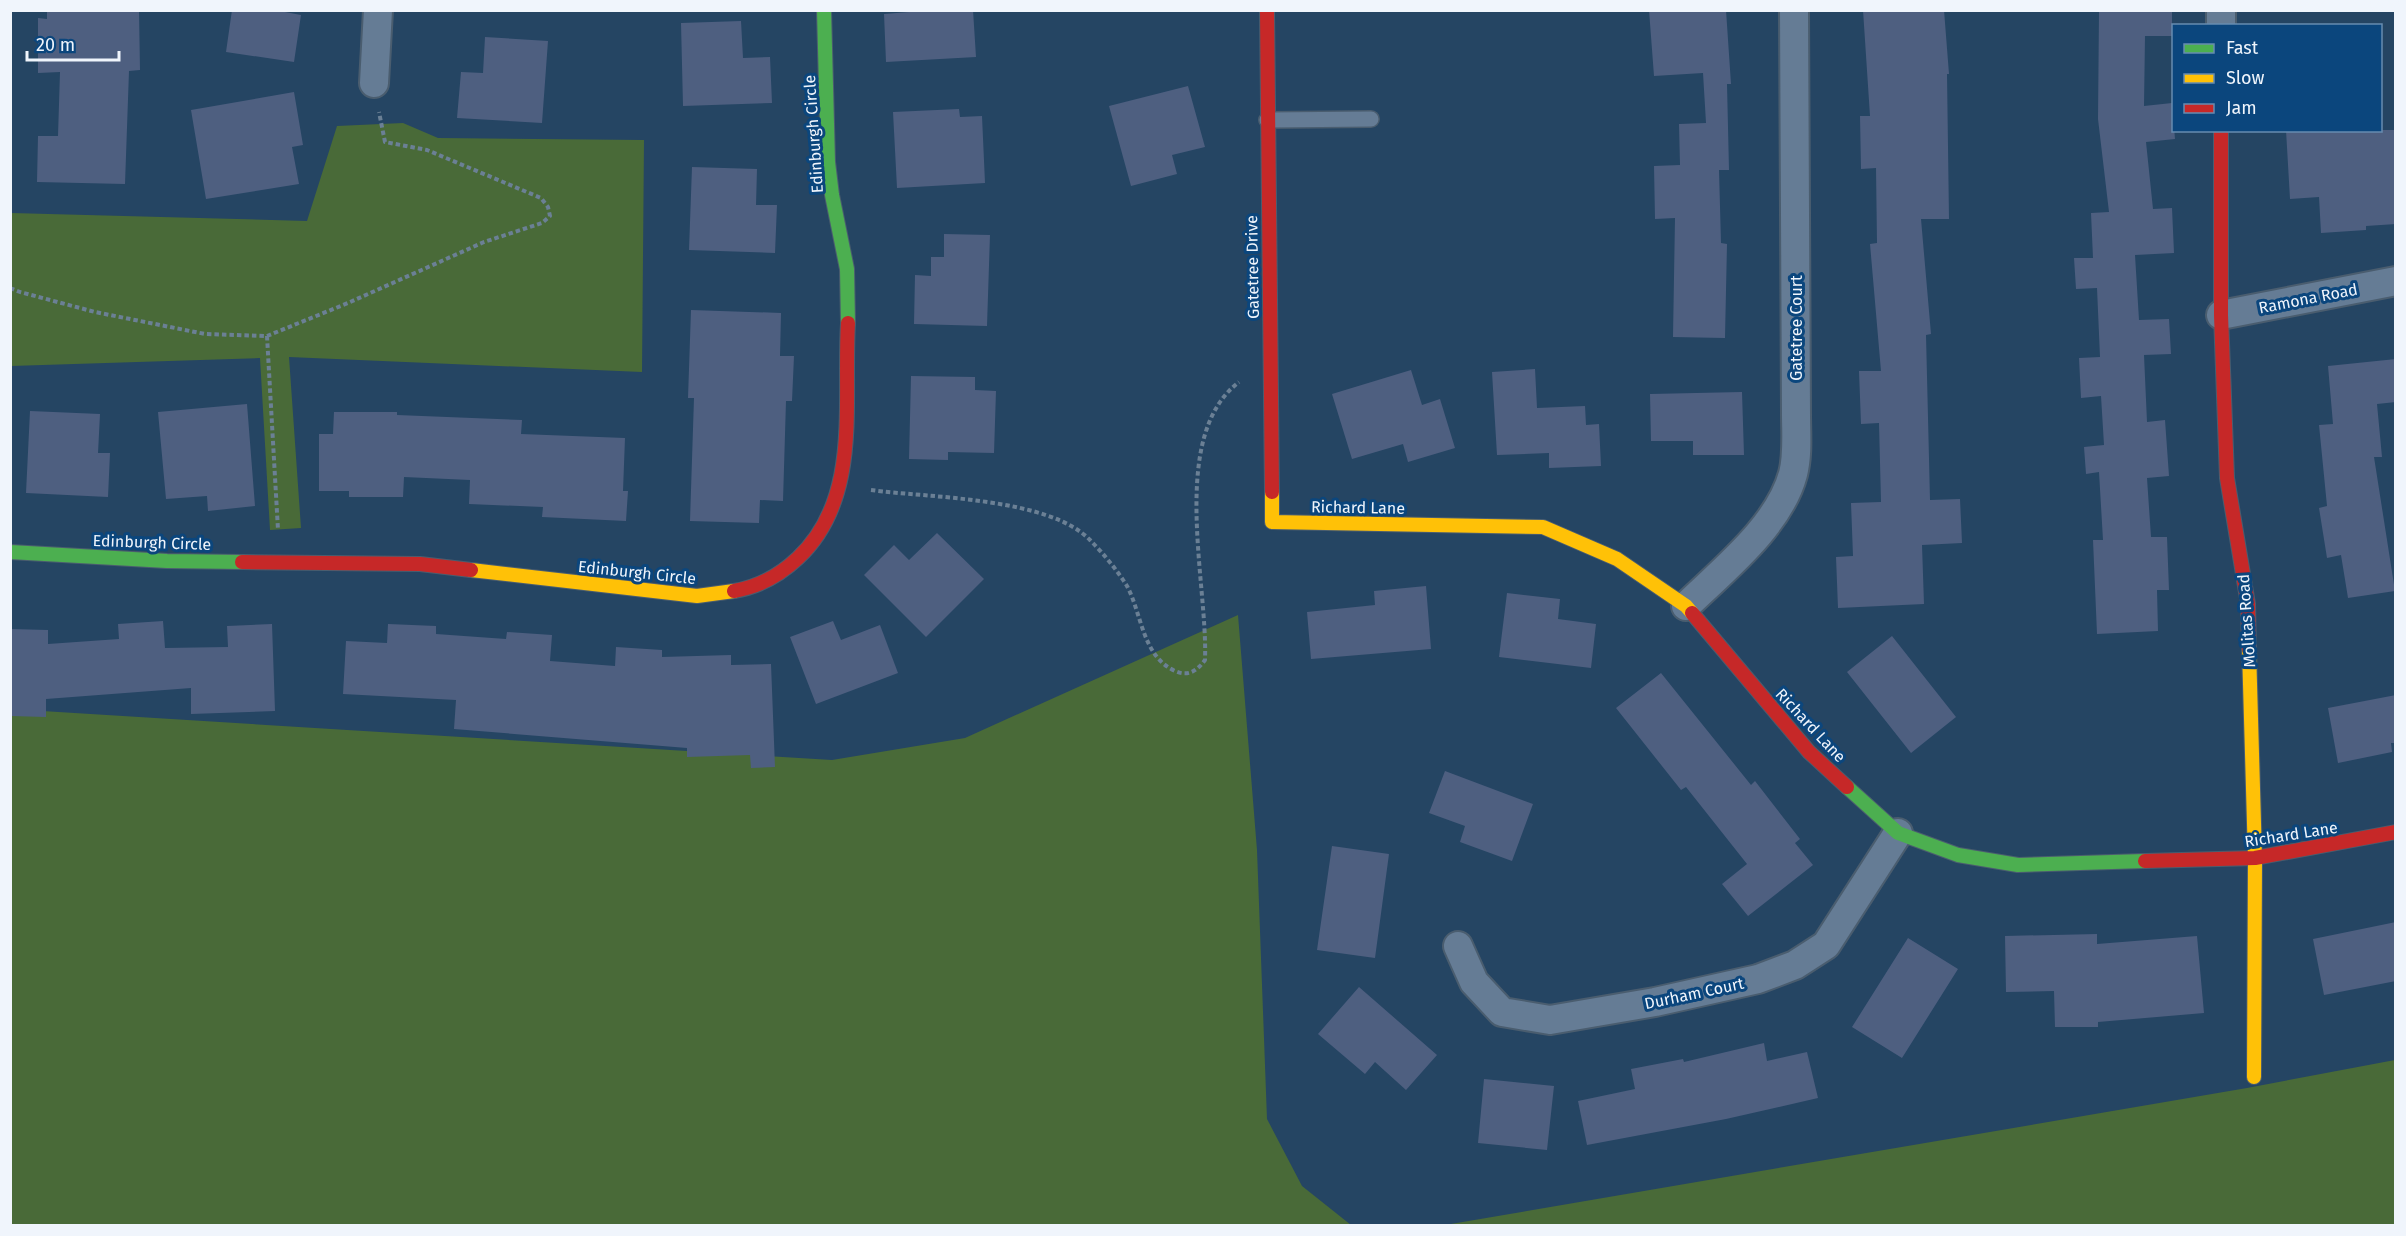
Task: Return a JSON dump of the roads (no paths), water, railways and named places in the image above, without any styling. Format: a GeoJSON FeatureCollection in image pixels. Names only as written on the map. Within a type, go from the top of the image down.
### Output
{"type":"FeatureCollection","features":[{"type":"Feature","properties":{"kind":"street"},"geometry":{"type":"LineString","coordinates":[[374,83],[378,10]]}},
{"type":"Feature","properties":{"kind":"street","name":"Edinburgh Circle"},"geometry":{"type":"LineString","coordinates":[[10,552],[167,561],[420,564],[697,596],[735,592],[768,579],[796,560],[813,543],[827,523],[840,486],[844,440],[848,282],[830,184],[824,10]]}},
{"type":"Feature","properties":{"kind":"street","name":"Gatetree Drive"},"geometry":{"type":"LineString","coordinates":[[1267,10],[1272,522]]}},
{"type":"Feature","properties":{"kind":"street","name":"Gatetree Court"},"geometry":{"type":"LineString","coordinates":[[1686,606],[1765,525],[1788,490],[1794,471],[1796,414],[1794,10]]}},
{"type":"Feature","properties":{"kind":"street","name":"Molitas Road"},"geometry":{"type":"LineString","coordinates":[[2221,132],[2221,315],[2227,478],[2248,604],[2255,858],[2254,1077]]}},
{"type":"Feature","properties":{"kind":"street","name":"Ramona Road"},"geometry":{"type":"LineString","coordinates":[[2221,315],[2396,281]]}},
{"type":"Feature","properties":{"kind":"street","name":"Richard Lane"},"geometry":{"type":"LineString","coordinates":[[1272,522],[1542,527],[1617,559],[1686,606],[1809,752],[1898,833],[1958,855],[2018,865],[2255,858],[2396,832]]}},
{"type":"Feature","properties":{"kind":"street","name":"Durham Court"},"geometry":{"type":"LineString","coordinates":[[1458,946],[1474,982],[1502,1012],[1550,1020],[1655,1002],[1758,979],[1795,965],[1826,945],[1898,833]]}},
{"type":"Feature","properties":{"kind":"lane"},"geometry":{"type":"LineString","coordinates":[[1267,120],[1371,119]]}}]}
